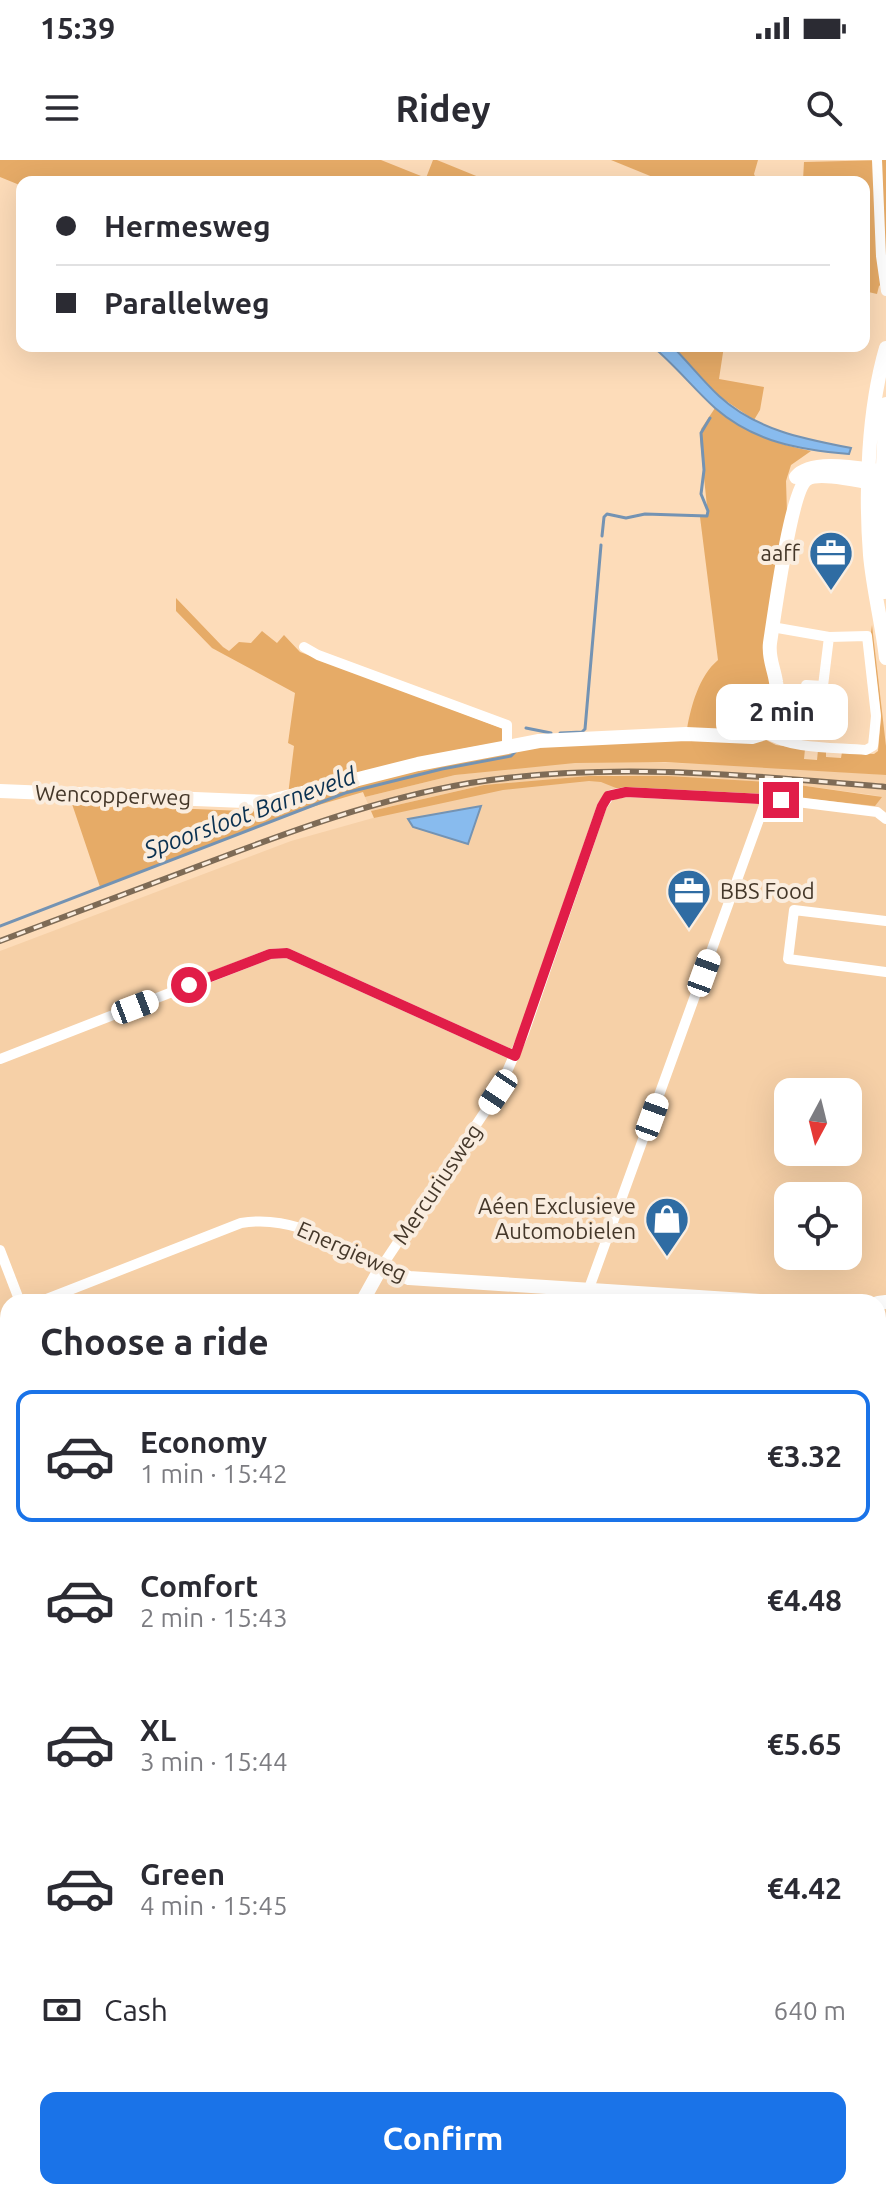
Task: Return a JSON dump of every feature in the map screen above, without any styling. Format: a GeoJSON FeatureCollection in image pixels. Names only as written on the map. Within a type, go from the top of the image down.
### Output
{"type":"FeatureCollection","features":[{"type":"Feature","properties":{"kind":"street"},"geometry":{"type":"LineString","coordinates":[[877,160],[881,256],[886,291]]}},
{"type":"Feature","properties":{"kind":"street"},"geometry":{"type":"LineString","coordinates":[[886,348],[876,389],[886,606]]}},
{"type":"Feature","properties":{"kind":"street"},"geometry":{"type":"LineString","coordinates":[[886,404],[870,555],[886,658]]}},
{"type":"Feature","properties":{"kind":"street"},"geometry":{"type":"LineString","coordinates":[[765,733],[770,728],[777,690],[769,657],[772,627],[792,513],[800,488],[811,477],[879,478]]}},
{"type":"Feature","properties":{"kind":"street"},"geometry":{"type":"LineString","coordinates":[[772,627],[829,637],[823,686],[806,685]]}},
{"type":"Feature","properties":{"kind":"street","name":"Wencopperweg"},"geometry":{"type":"LineString","coordinates":[[0,791],[267,802],[507,745],[611,737],[686,734],[752,737],[765,733],[776,740],[813,746],[870,749],[873,746],[876,716],[868,638],[863,634],[829,637]]}},
{"type":"Feature","properties":{"kind":"street"},"geometry":{"type":"LineString","coordinates":[[304,647],[318,655],[507,725],[507,745]]}},
{"type":"Feature","properties":{"kind":"street","name":"Mercuriusweg"},"geometry":{"type":"LineString","coordinates":[[366,1294],[498,1092],[515,1056],[602,806],[610,795],[626,792],[766,800]]}},
{"type":"Feature","properties":{"kind":"street"},"geometry":{"type":"LineString","coordinates":[[588,1294],[766,800],[870,811],[885,817]]}},
{"type":"Feature","properties":{"kind":"street"},"geometry":{"type":"LineString","coordinates":[[886,921],[794,910],[788,959],[886,972]]}},
{"type":"Feature","properties":{"kind":"street"},"geometry":{"type":"LineString","coordinates":[[0,1059],[270,954],[287,953],[515,1056]]}},
{"type":"Feature","properties":{"kind":"street","name":"Energieweg"},"geometry":{"type":"LineString","coordinates":[[59,1294],[241,1223],[257,1220],[285,1222],[300,1227],[409,1278],[567,1294]]}},
{"type":"Feature","properties":{"kind":"street"},"geometry":{"type":"LineString","coordinates":[[0,1250],[17,1294]]}},
{"type":"Feature","properties":{"kind":"shaded area"},"geometry":{"type":"Polygon","coordinates":[[[0,160],[381,160],[421,176],[16,176],[16,184],[0,177],[0,160]]]}},
{"type":"Feature","properties":{"kind":"shaded area"},"geometry":{"type":"Polygon","coordinates":[[[433,160],[476,176],[427,176],[433,160]]]}},
{"type":"Feature","properties":{"kind":"shaded area"},"geometry":{"type":"Polygon","coordinates":[[[611,160],[758,160],[755,176],[650,176],[611,160]]]}},
{"type":"Feature","properties":{"kind":"shaded area"},"geometry":{"type":"Polygon","coordinates":[[[886,160],[886,281],[879,286],[877,294],[870,292],[870,176],[803,176],[804,162],[886,160]]]}},
{"type":"Feature","properties":{"kind":"shaded area"},"geometry":{"type":"Polygon","coordinates":[[[678,352],[723,352],[719,379],[764,387],[760,410],[754,420],[719,396],[678,352]]]}},
{"type":"Feature","properties":{"kind":"shaded area"},"geometry":{"type":"Polygon","coordinates":[[[715,408],[760,436],[811,451],[791,465],[786,481],[787,512],[768,721],[754,734],[687,729],[701,683],[718,660],[700,517],[708,516],[701,429],[715,408]]]}},
{"type":"Feature","properties":{"kind":"shaded area"},"geometry":{"type":"Polygon","coordinates":[[[176,598],[229,651],[239,642],[251,643],[262,631],[277,643],[284,635],[300,652],[504,729],[504,742],[422,758],[288,795],[294,746],[288,743],[295,693],[212,648],[176,611],[176,598]]]}},
{"type":"Feature","properties":{"kind":"shaded area"},"geometry":{"type":"Polygon","coordinates":[[[872,625],[886,746],[886,775],[665,762],[575,763],[455,775],[365,797],[363,792],[288,814],[100,887],[72,804],[270,812],[342,788],[512,749],[609,742],[764,739],[776,745],[805,749],[804,759],[817,760],[818,750],[826,751],[826,757],[841,758],[842,752],[874,754],[878,751],[881,717],[872,625]]]}},
{"type":"Feature","properties":{"kind":"shaded area"},"geometry":{"type":"Polygon","coordinates":[[[622,761],[783,767],[886,775],[886,1294],[0,1294],[0,951],[291,841],[423,804],[505,788],[594,779],[880,796],[785,783],[614,775],[484,785],[371,811],[365,797],[455,775],[548,764],[622,761]]]}},
{"type":"Feature","properties":{"kind":"shaded area"},"geometry":{"type":"Polygon","coordinates":[[[589,776],[668,776],[785,783],[882,797],[875,806],[783,796],[616,788],[589,781],[503,790],[374,818],[371,811],[484,785],[589,776]]]}},
{"type":"Feature","properties":{"kind":"water"},"geometry":{"type":"Polygon","coordinates":[[[658,352],[678,352],[719,396],[749,417],[798,437],[851,448],[849,454],[795,447],[746,429],[715,408],[658,352]]]}},
{"type":"Feature","properties":{"kind":"water"},"geometry":{"type":"Polygon","coordinates":[[[481,806],[468,844],[413,827],[408,819],[481,806]]]}},
{"type":"Feature","properties":{"kind":"waterway","name":"Spoorsloot Barneveld"},"geometry":{"type":"LineString","coordinates":[[602,536],[607,514],[626,518],[645,514],[707,516],[701,494],[704,470],[701,433],[710,418]]}},
{"type":"Feature","properties":{"kind":"waterway","name":"Spoorsloot Barneveld"},"geometry":{"type":"LineString","coordinates":[[560,733],[582,732],[585,729],[601,545]]}},
{"type":"Feature","properties":{"kind":"waterway","name":"Spoorsloot Barneveld"},"geometry":{"type":"LineString","coordinates":[[526,728],[551,733]]}},
{"type":"Feature","properties":{"kind":"waterway","name":"Spoorsloot Barneveld"},"geometry":{"type":"LineString","coordinates":[[0,926],[345,793],[511,756],[516,751]]}},
{"type":"Feature","properties":{"kind":"railway"},"geometry":{"type":"LineString","coordinates":[[0,941],[302,828],[401,798],[470,783],[522,776],[625,771],[730,775],[886,787]]}},
{"type":"Feature","properties":{"kind":"place","name":"aaff"},"geometry":{"type":"Point","coordinates":[831,592]}},
{"type":"Feature","properties":{"kind":"place","name":"BBS Food"},"geometry":{"type":"Point","coordinates":[689,930]}},
{"type":"Feature","properties":{"kind":"place","name":"Aéen Exclusieve Automobielen"},"geometry":{"type":"Point","coordinates":[667,1258]}},
{"type":"Feature","properties":{"kind":"route"},"geometry":{"type":"LineString","coordinates":[[189,985],[270,954],[287,953],[515,1056],[608,796],[626,792],[781,800]]}}]}
